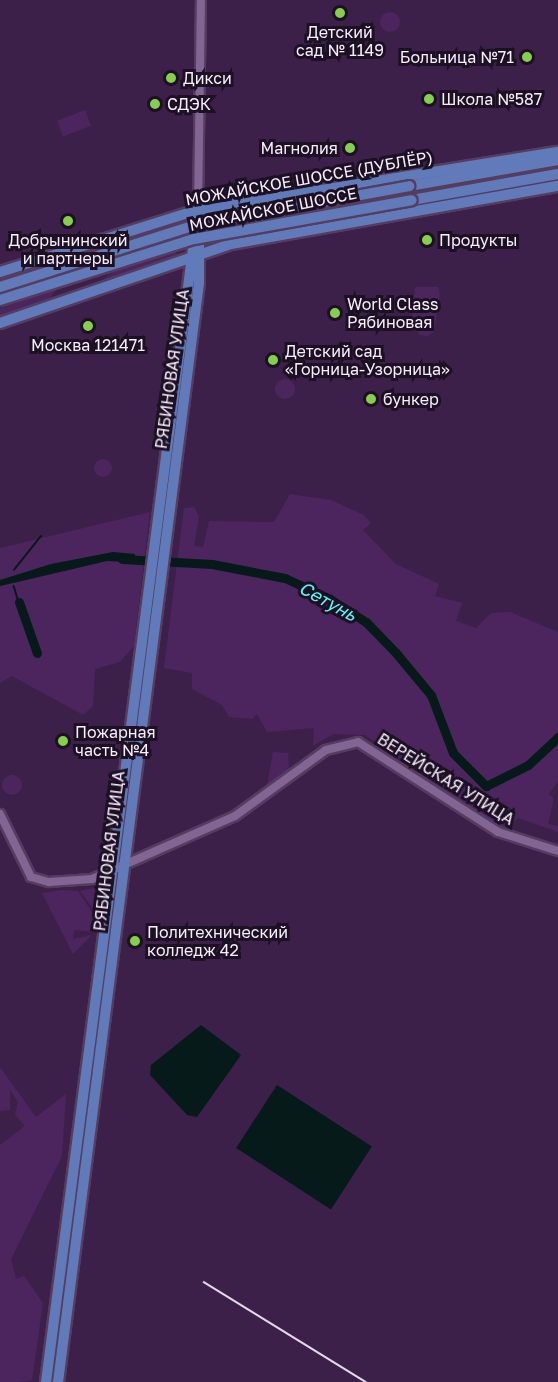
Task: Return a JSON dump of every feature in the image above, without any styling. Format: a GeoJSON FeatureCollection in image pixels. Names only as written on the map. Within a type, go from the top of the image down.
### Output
{"type":"FeatureCollection","features":[{"type":"Feature","properties":{"kind":"main road","name":"МОЖАЙСКОЕ ШОССЕ (ДУБЛЁР)"},"geometry":{"type":"LineString","coordinates":[[0,272],[198,210],[558,152]]}},
{"type":"Feature","properties":{"kind":"main road","name":"МОЖАЙСКОЕ ШОССЕ"},"geometry":{"type":"LineString","coordinates":[[0,287],[192,226],[558,160]]}},
{"type":"Feature","properties":{"kind":"main road","name":"МОЖАЙСКОЕ ШОССЕ"},"geometry":{"type":"LineString","coordinates":[[0,300],[194,239],[558,174]]}},
{"type":"Feature","properties":{"kind":"main road"},"geometry":{"type":"LineString","coordinates":[[0,323],[197,253],[302,230],[558,186]]}},
{"type":"Feature","properties":{"kind":"main road"},"geometry":{"type":"LineString","coordinates":[[296,193],[283,213],[290,225],[302,230]]}},
{"type":"Feature","properties":{"kind":"main road","name":"РЯБИНОВАЯ УЛИЦА"},"geometry":{"type":"LineString","coordinates":[[46,1382],[160,545],[197,253],[198,210]]}},
{"type":"Feature","properties":{"kind":"main road","name":"РЯБИНОВАЯ УЛИЦА"},"geometry":{"type":"LineString","coordinates":[[58,1382],[117,870]]}},
{"type":"Feature","properties":{"kind":"street"},"geometry":{"type":"LineString","coordinates":[[198,210],[201,0]]}},
{"type":"Feature","properties":{"kind":"street","name":"ВЕРЕЙСКАЯ УЛИЦА"},"geometry":{"type":"LineString","coordinates":[[0,814],[31,877],[76,881],[117,870],[235,816],[341,743],[374,749],[498,832],[558,851]]}},
{"type":"Feature","properties":{"kind":"shaded area"},"geometry":{"type":"Polygon","coordinates":[[[390,12],[397,15],[400,22],[397,29],[390,32],[383,29],[380,22],[383,15],[390,12]]]}},
{"type":"Feature","properties":{"kind":"shaded area"},"geometry":{"type":"Polygon","coordinates":[[[85,110],[91,126],[63,137],[57,121],[85,110]]]}},
{"type":"Feature","properties":{"kind":"shaded area"},"geometry":{"type":"Polygon","coordinates":[[[176,251],[177,256],[160,265],[89,289],[114,271],[176,251]]]}},
{"type":"Feature","properties":{"kind":"shaded area"},"geometry":{"type":"Polygon","coordinates":[[[415,287],[438,287],[440,294],[434,332],[427,336],[419,335],[417,321],[411,323],[415,287]]]}},
{"type":"Feature","properties":{"kind":"shaded area"},"geometry":{"type":"Polygon","coordinates":[[[58,288],[45,303],[0,316],[0,308],[58,288]]]}},
{"type":"Feature","properties":{"kind":"shaded area"},"geometry":{"type":"Polygon","coordinates":[[[285,379],[292,382],[295,389],[292,396],[285,399],[278,396],[275,389],[278,382],[285,379]]]}},
{"type":"Feature","properties":{"kind":"shaded area"},"geometry":{"type":"Polygon","coordinates":[[[103,459],[109,462],[112,468],[109,474],[103,477],[97,474],[94,468],[97,462],[103,459]]]}},
{"type":"Feature","properties":{"kind":"shaded area"},"geometry":{"type":"Polygon","coordinates":[[[290,494],[331,500],[364,515],[371,523],[363,530],[396,564],[439,584],[435,596],[462,603],[456,621],[476,628],[491,613],[510,612],[558,632],[558,781],[549,794],[554,798],[548,824],[558,826],[558,832],[518,818],[507,828],[500,826],[365,735],[333,734],[313,746],[314,728],[267,732],[257,714],[252,719],[229,717],[222,705],[192,689],[192,673],[164,668],[184,508],[194,507],[199,517],[194,546],[203,547],[209,521],[274,522],[290,494]]]}},
{"type":"Feature","properties":{"kind":"shaded area"},"geometry":{"type":"Polygon","coordinates":[[[150,512],[134,646],[120,662],[95,669],[93,706],[83,715],[12,676],[0,683],[0,586],[107,561],[134,562],[113,552],[0,580],[0,548],[150,512]]]}},
{"type":"Feature","properties":{"kind":"shaded area"},"geometry":{"type":"Polygon","coordinates":[[[113,552],[135,554],[134,562],[107,561],[0,586],[0,580],[51,564],[113,552]]]}},
{"type":"Feature","properties":{"kind":"shaded area"},"geometry":{"type":"Polygon","coordinates":[[[273,752],[288,753],[289,769],[267,786],[273,752]]]}},
{"type":"Feature","properties":{"kind":"shaded area"},"geometry":{"type":"Polygon","coordinates":[[[12,775],[19,778],[22,785],[19,792],[12,795],[5,792],[2,785],[5,778],[12,775]]]}},
{"type":"Feature","properties":{"kind":"shaded area"},"geometry":{"type":"Polygon","coordinates":[[[100,887],[97,914],[80,891],[100,887]]]}},
{"type":"Feature","properties":{"kind":"shaded area"},"geometry":{"type":"Polygon","coordinates":[[[62,890],[78,891],[96,918],[94,932],[74,930],[73,939],[92,935],[73,954],[42,893],[62,890]]]}},
{"type":"Feature","properties":{"kind":"shaded area"},"geometry":{"type":"Polygon","coordinates":[[[201,1025],[241,1055],[197,1117],[187,1115],[150,1075],[151,1065],[201,1025]]]}},
{"type":"Feature","properties":{"kind":"shaded area"},"geometry":{"type":"Polygon","coordinates":[[[0,1067],[36,1117],[66,1094],[62,1156],[11,1259],[16,1279],[24,1276],[43,1303],[32,1380],[18,1382],[0,1382],[0,1145],[25,1126],[15,1115],[18,1102],[10,1090],[10,1110],[0,1111],[0,1067]]]}},
{"type":"Feature","properties":{"kind":"shaded area"},"geometry":{"type":"Polygon","coordinates":[[[277,1085],[372,1147],[331,1209],[236,1148],[277,1085]]]}},
{"type":"Feature","properties":{"kind":"waterway"},"geometry":{"type":"LineString","coordinates":[[14,570],[41,536]]}},
{"type":"Feature","properties":{"kind":"waterway","name":"Сетунь"},"geometry":{"type":"LineString","coordinates":[[122,559],[212,564],[285,578],[330,599],[366,622],[396,653],[431,695],[453,753],[486,786],[528,765],[558,737]]}},
{"type":"Feature","properties":{"kind":"waterway"},"geometry":{"type":"LineString","coordinates":[[14,586],[19,602]]}},
{"type":"Feature","properties":{"kind":"waterway"},"geometry":{"type":"LineString","coordinates":[[19,602],[37,653]]}},
{"type":"Feature","properties":{"kind":"railway"},"geometry":{"type":"LineString","coordinates":[[204,1282],[366,1382]]}},
{"type":"Feature","properties":{"kind":"place","name":"Детский сад № 1149"},"geometry":{"type":"Point","coordinates":[340,13]}},
{"type":"Feature","properties":{"kind":"place","name":"Больница №71"},"geometry":{"type":"Point","coordinates":[527,57]}},
{"type":"Feature","properties":{"kind":"place","name":"Дикси"},"geometry":{"type":"Point","coordinates":[171,78]}},
{"type":"Feature","properties":{"kind":"place","name":"Школа №587"},"geometry":{"type":"Point","coordinates":[429,99]}},
{"type":"Feature","properties":{"kind":"place","name":"СДЭК"},"geometry":{"type":"Point","coordinates":[155,104]}},
{"type":"Feature","properties":{"kind":"place","name":"Магнолия"},"geometry":{"type":"Point","coordinates":[350,148]}},
{"type":"Feature","properties":{"kind":"place","name":"Добрынинский и партнеры"},"geometry":{"type":"Point","coordinates":[68,221]}},
{"type":"Feature","properties":{"kind":"place","name":"Продукты"},"geometry":{"type":"Point","coordinates":[427,240]}},
{"type":"Feature","properties":{"kind":"place","name":"World Class Рябиновая"},"geometry":{"type":"Point","coordinates":[335,313]}},
{"type":"Feature","properties":{"kind":"place","name":"Москва 121471"},"geometry":{"type":"Point","coordinates":[88,326]}},
{"type":"Feature","properties":{"kind":"place","name":"Детский сад «Горница-Узорница»"},"geometry":{"type":"Point","coordinates":[273,360]}},
{"type":"Feature","properties":{"kind":"place","name":"бункер"},"geometry":{"type":"Point","coordinates":[371,399]}},
{"type":"Feature","properties":{"kind":"place","name":"Пожарная часть №4"},"geometry":{"type":"Point","coordinates":[63,741]}},
{"type":"Feature","properties":{"kind":"place","name":"Политехнический колледж 42"},"geometry":{"type":"Point","coordinates":[135,941]}}]}
